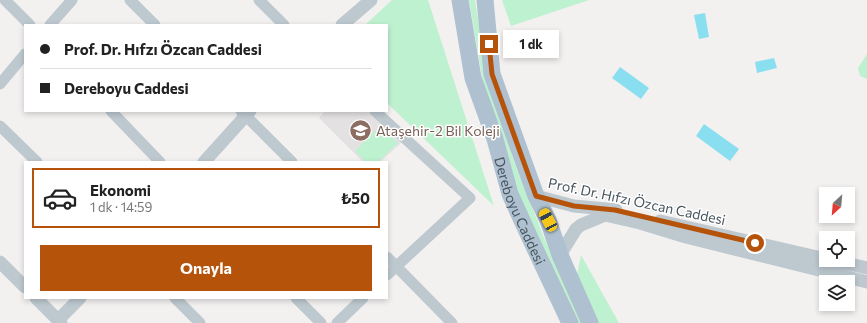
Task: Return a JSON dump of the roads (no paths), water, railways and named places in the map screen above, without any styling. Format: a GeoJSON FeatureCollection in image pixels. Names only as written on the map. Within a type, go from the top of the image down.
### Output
{"type":"FeatureCollection","features":[{"type":"Feature","properties":{"kind":"main road","name":"Dereboyu Caddesi"},"geometry":{"type":"LineString","coordinates":[[460,0],[473,78],[495,139],[510,194],[570,323]]}},
{"type":"Feature","properties":{"kind":"main road","name":"Dereboyu Caddesi"},"geometry":{"type":"LineString","coordinates":[[485,0],[492,74],[536,196],[548,220],[560,254],[590,323]]}},
{"type":"Feature","properties":{"kind":"street"},"geometry":{"type":"LineString","coordinates":[[5,0],[29,24]]}},
{"type":"Feature","properties":{"kind":"street"},"geometry":{"type":"LineString","coordinates":[[51,24],[72,0]]}},
{"type":"Feature","properties":{"kind":"street"},"geometry":{"type":"LineString","coordinates":[[130,0],[154,24]]}},
{"type":"Feature","properties":{"kind":"street"},"geometry":{"type":"LineString","coordinates":[[259,0],[283,24]]}},
{"type":"Feature","properties":{"kind":"street"},"geometry":{"type":"LineString","coordinates":[[343,24],[371,0]]}},
{"type":"Feature","properties":{"kind":"street"},"geometry":{"type":"LineString","coordinates":[[0,84],[24,55]]}},
{"type":"Feature","properties":{"kind":"street"},"geometry":{"type":"LineString","coordinates":[[113,112],[159,161]]}},
{"type":"Feature","properties":{"kind":"street"},"geometry":{"type":"LineString","coordinates":[[205,161],[245,112],[291,161]]}},
{"type":"Feature","properties":{"kind":"street"},"geometry":{"type":"LineString","coordinates":[[376,112],[470,198],[388,274]]}},
{"type":"Feature","properties":{"kind":"street"},"geometry":{"type":"LineString","coordinates":[[0,126],[36,161]]}},
{"type":"Feature","properties":{"kind":"street","name":"Prof. Dr. Hıfzı Özcan Caddesi"},"geometry":{"type":"LineString","coordinates":[[536,196],[574,206],[615,210],[819,257]]}},
{"type":"Feature","properties":{"kind":"street","name":"Prof. Dr. Hıfzı Özcan Caddesi"},"geometry":{"type":"LineString","coordinates":[[560,254],[576,229],[581,225],[605,215],[693,239],[867,282]]}},
{"type":"Feature","properties":{"kind":"street"},"geometry":{"type":"LineString","coordinates":[[388,258],[452,323]]}},
{"type":"Feature","properties":{"kind":"street"},"geometry":{"type":"LineString","coordinates":[[0,262],[24,286]]}},
{"type":"Feature","properties":{"kind":"street"},"geometry":{"type":"LineString","coordinates":[[855,265],[867,268]]}},
{"type":"Feature","properties":{"kind":"street"},"geometry":{"type":"LineString","coordinates":[[37,299],[59,321],[79,299]]}},
{"type":"Feature","properties":{"kind":"street"},"geometry":{"type":"LineString","coordinates":[[176,299],[200,323]]}},
{"type":"Feature","properties":{"kind":"street"},"geometry":{"type":"LineString","coordinates":[[297,299],[321,323]]}},
{"type":"Feature","properties":{"kind":"street"},"geometry":{"type":"LineString","coordinates":[[337,323],[362,299]]}},
{"type":"Feature","properties":{"kind":"water"},"geometry":{"type":"Polygon","coordinates":[[[705,13],[709,37],[699,39],[694,15],[705,13]]]}},
{"type":"Feature","properties":{"kind":"water"},"geometry":{"type":"Polygon","coordinates":[[[774,58],[777,68],[757,73],[755,62],[774,58]]]}},
{"type":"Feature","properties":{"kind":"water"},"geometry":{"type":"Polygon","coordinates":[[[620,67],[649,88],[641,99],[612,78],[620,67]]]}},
{"type":"Feature","properties":{"kind":"water"},"geometry":{"type":"Polygon","coordinates":[[[704,124],[739,149],[730,161],[696,136],[704,124]]]}},
{"type":"Feature","properties":{"kind":"place","name":"Ataşehir-2 Bil Koleji"},"geometry":{"type":"Point","coordinates":[360,130]}}]}
